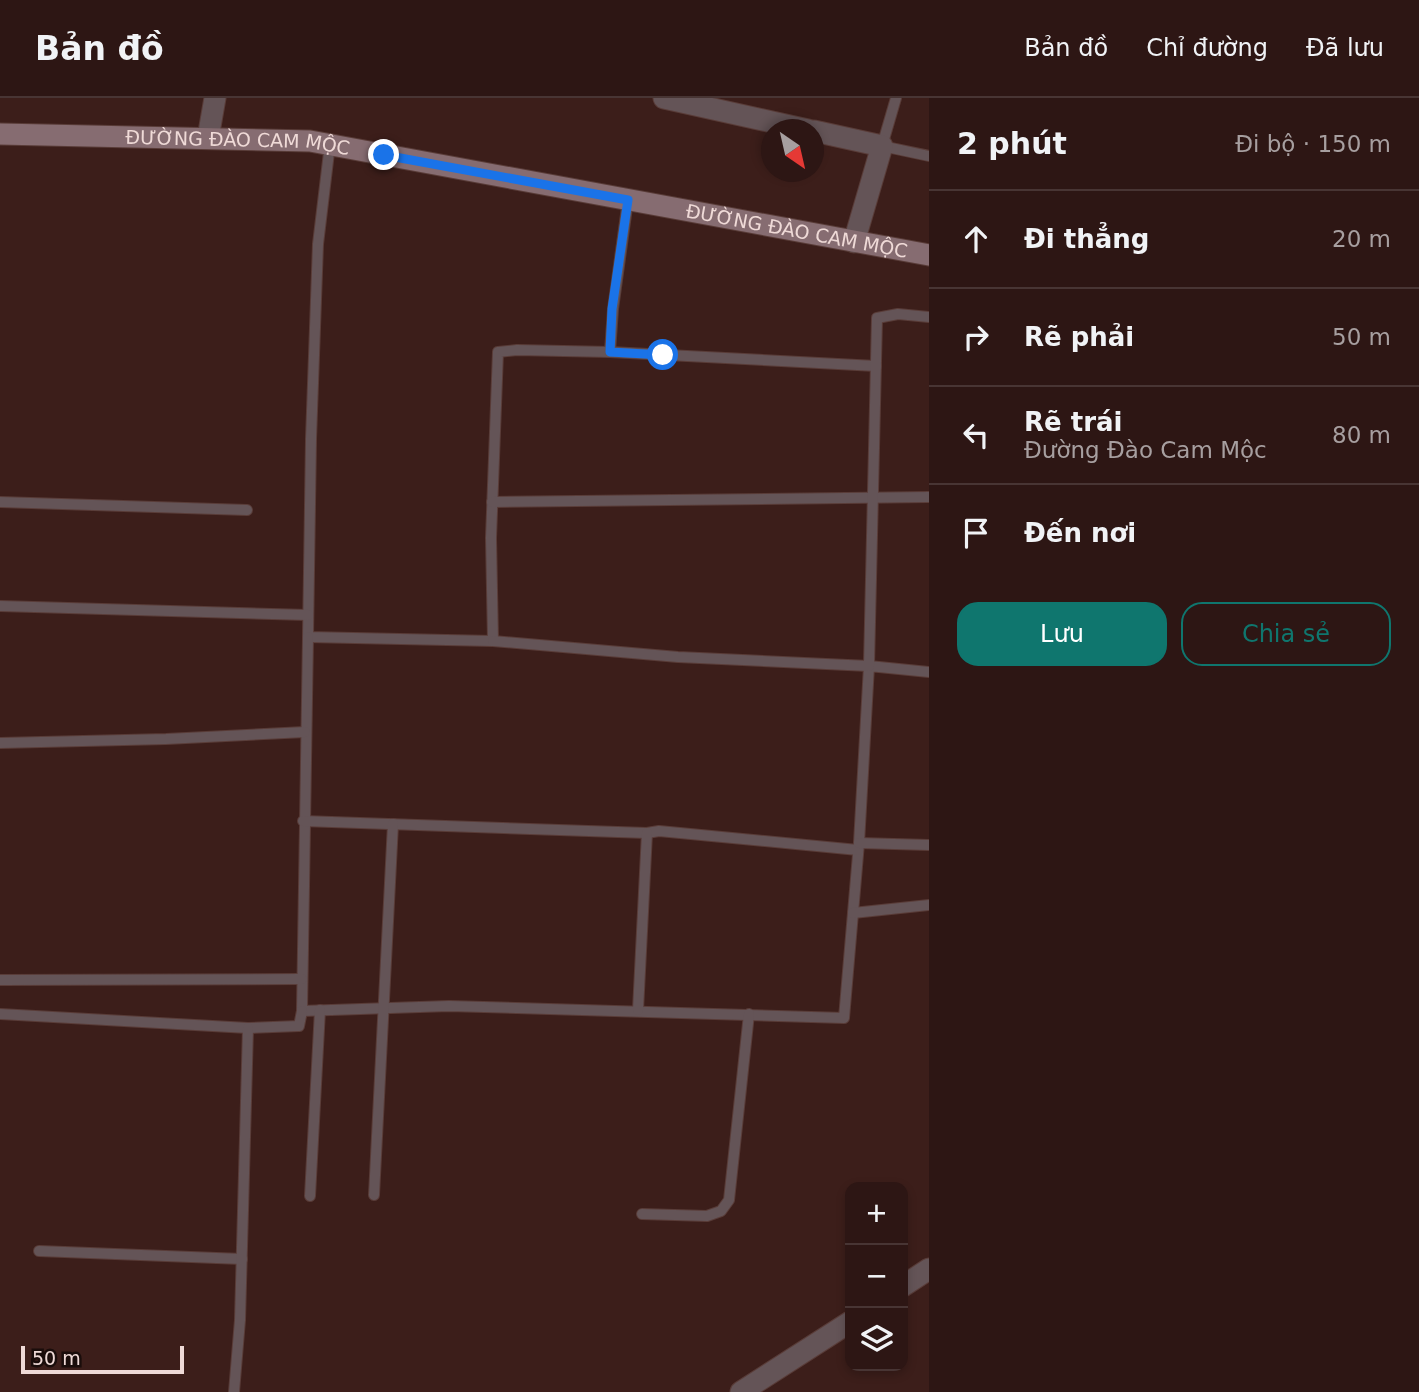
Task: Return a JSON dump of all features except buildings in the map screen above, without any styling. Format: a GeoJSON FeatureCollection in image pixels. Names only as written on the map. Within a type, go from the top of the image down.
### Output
{"type":"FeatureCollection","features":[{"type":"Feature","properties":{"kind":"street"},"geometry":{"type":"LineString","coordinates":[[208,138],[215,98]]}},
{"type":"Feature","properties":{"kind":"street"},"geometry":{"type":"LineString","coordinates":[[664,98],[761,120]]}},
{"type":"Feature","properties":{"kind":"street"},"geometry":{"type":"LineString","coordinates":[[824,133],[882,146],[854,242]]}},
{"type":"Feature","properties":{"kind":"street","name":"ĐƯỜNG ĐÀO CAM MỘC"},"geometry":{"type":"LineString","coordinates":[[0,134],[310,141],[929,255]]}},
{"type":"Feature","properties":{"kind":"street"},"geometry":{"type":"LineString","coordinates":[[908,1283],[929,1269]]}},
{"type":"Feature","properties":{"kind":"street"},"geometry":{"type":"LineString","coordinates":[[741,1392],[845,1325]]}},
{"type":"Feature","properties":{"kind":"lane"},"geometry":{"type":"LineString","coordinates":[[896,98],[882,146],[929,156]]}},
{"type":"Feature","properties":{"kind":"lane"},"geometry":{"type":"LineString","coordinates":[[0,1014],[248,1028],[299,1026],[302,1011],[311,439],[318,244],[330,144]]}},
{"type":"Feature","properties":{"kind":"lane"},"geometry":{"type":"LineString","coordinates":[[610,352],[612,309],[628,200]]}},
{"type":"Feature","properties":{"kind":"lane"},"geometry":{"type":"LineString","coordinates":[[302,1011],[449,1006],[844,1018],[859,847],[869,666],[877,318],[898,314],[929,317]]}},
{"type":"Feature","properties":{"kind":"lane"},"geometry":{"type":"LineString","coordinates":[[493,641],[491,538],[498,352],[610,352],[876,366]]}},
{"type":"Feature","properties":{"kind":"lane"},"geometry":{"type":"LineString","coordinates":[[492,502],[929,497]]}},
{"type":"Feature","properties":{"kind":"lane"},"geometry":{"type":"LineString","coordinates":[[0,502],[247,510]]}},
{"type":"Feature","properties":{"kind":"lane"},"geometry":{"type":"LineString","coordinates":[[0,606],[308,615]]}},
{"type":"Feature","properties":{"kind":"lane"},"geometry":{"type":"LineString","coordinates":[[308,637],[493,641],[678,657],[869,666],[929,672]]}},
{"type":"Feature","properties":{"kind":"lane"},"geometry":{"type":"LineString","coordinates":[[0,743],[306,732]]}},
{"type":"Feature","properties":{"kind":"lane"},"geometry":{"type":"LineString","coordinates":[[303,821],[647,833],[659,831],[859,847],[929,845]]}},
{"type":"Feature","properties":{"kind":"lane"},"geometry":{"type":"LineString","coordinates":[[374,1195],[393,824]]}},
{"type":"Feature","properties":{"kind":"lane"},"geometry":{"type":"LineString","coordinates":[[638,1010],[647,833]]}},
{"type":"Feature","properties":{"kind":"lane"},"geometry":{"type":"LineString","coordinates":[[853,913],[929,905]]}},
{"type":"Feature","properties":{"kind":"lane"},"geometry":{"type":"LineString","coordinates":[[0,980],[302,979]]}},
{"type":"Feature","properties":{"kind":"lane"},"geometry":{"type":"LineString","coordinates":[[310,1196],[320,1010]]}},
{"type":"Feature","properties":{"kind":"lane"},"geometry":{"type":"LineString","coordinates":[[642,1214],[707,1216],[721,1211],[729,1200],[749,1014]]}},
{"type":"Feature","properties":{"kind":"lane"},"geometry":{"type":"LineString","coordinates":[[234,1392],[242,1259],[248,1028]]}},
{"type":"Feature","properties":{"kind":"lane"},"geometry":{"type":"LineString","coordinates":[[38,1251],[242,1259]]}},
{"type":"Feature","properties":{"kind":"route"},"geometry":{"type":"LineString","coordinates":[[384,155],[628,200],[612,309],[610,352],[663,355]]}}]}
